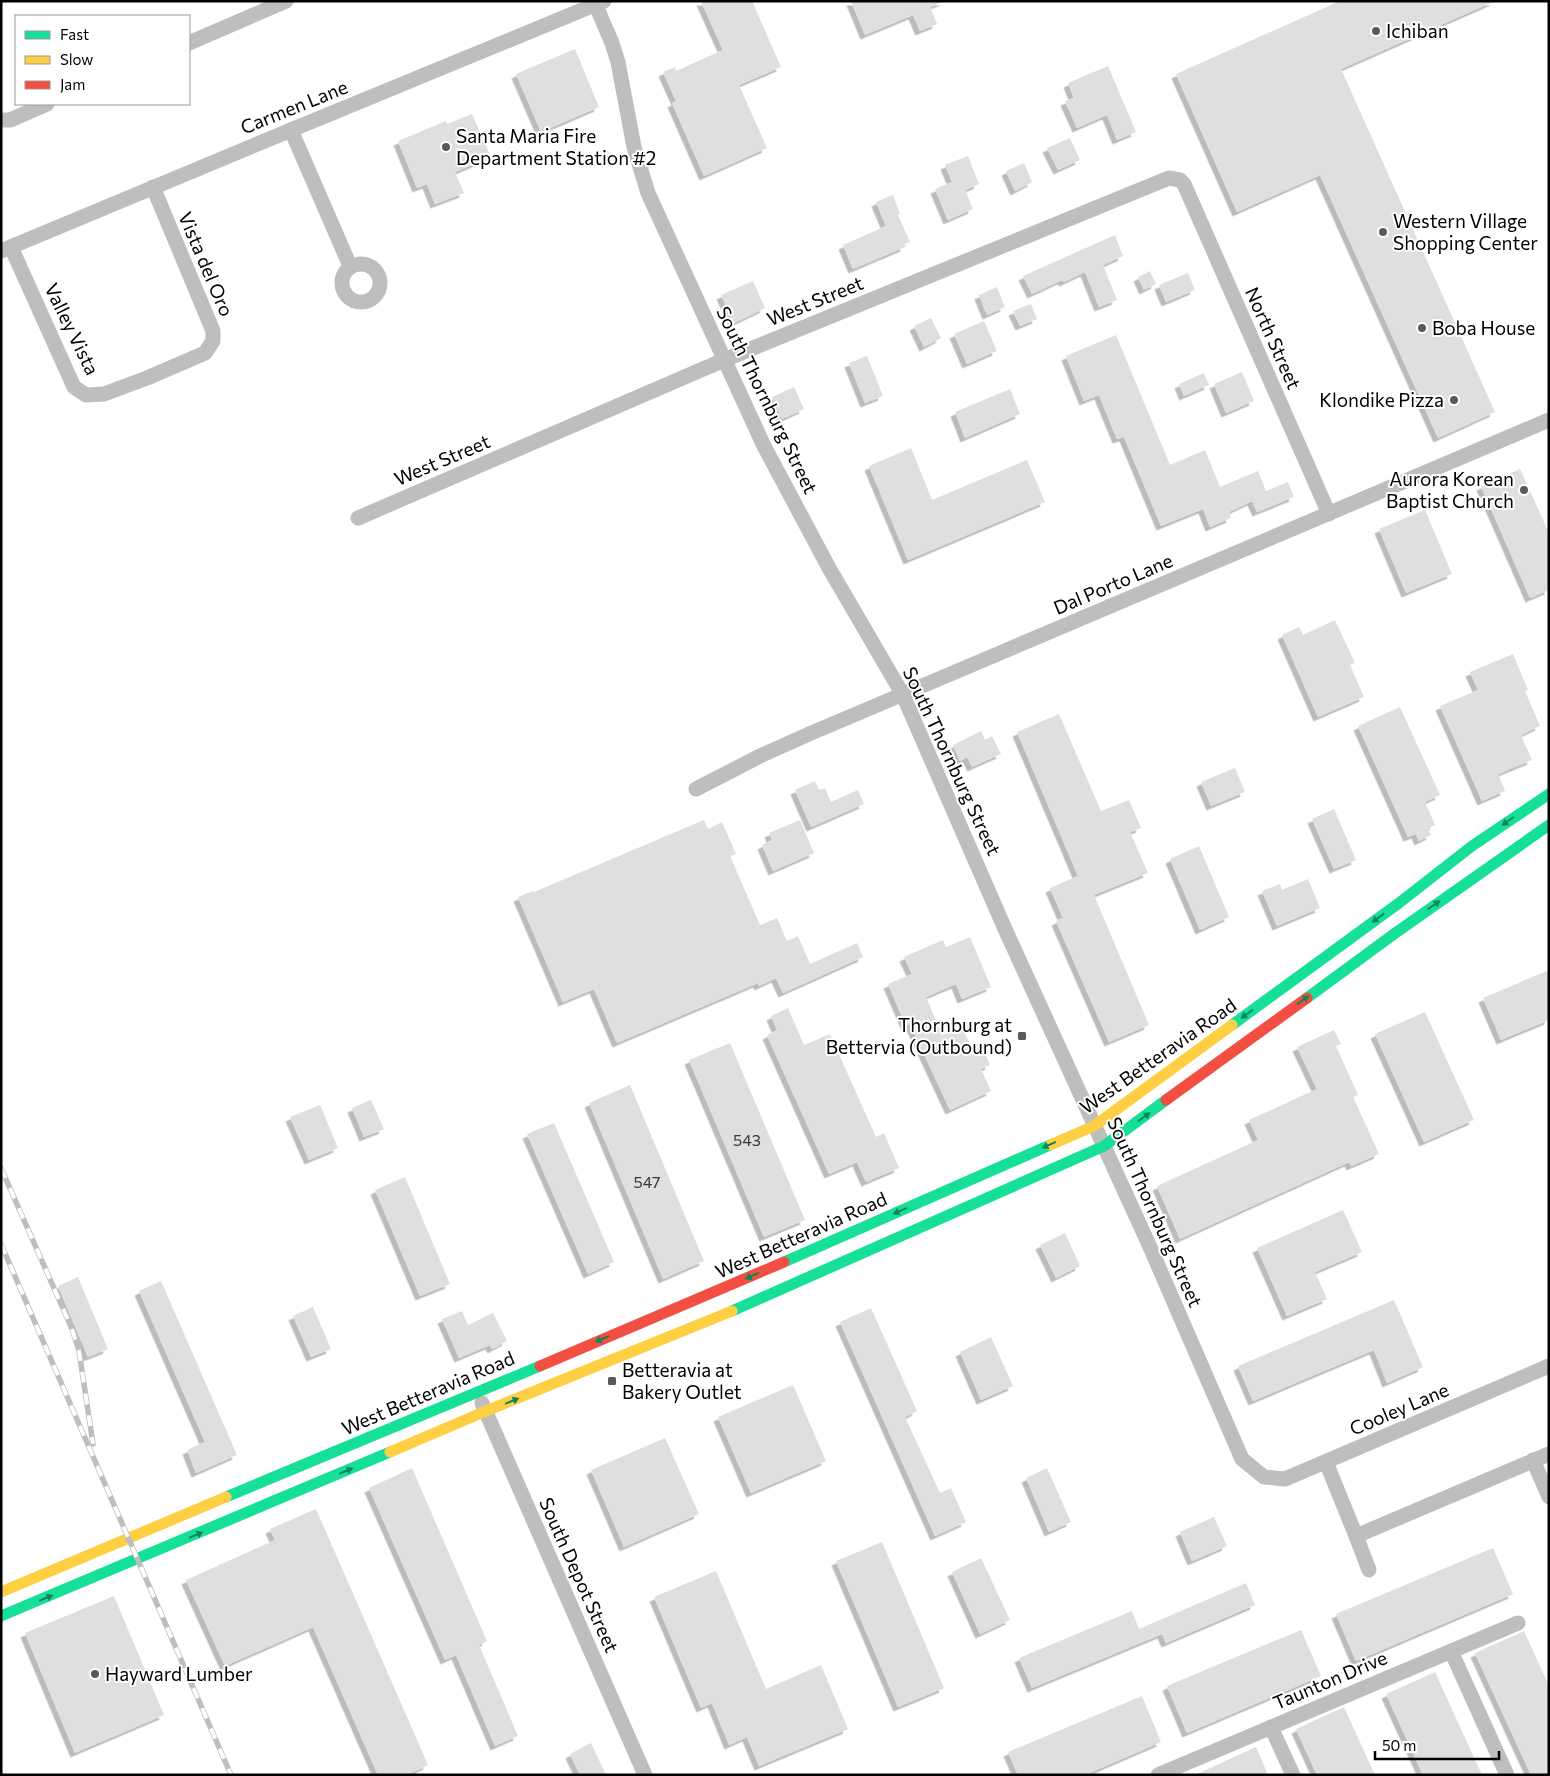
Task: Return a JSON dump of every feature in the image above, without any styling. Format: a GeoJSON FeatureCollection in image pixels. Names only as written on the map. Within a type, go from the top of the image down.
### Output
{"type":"FeatureCollection","features":[{"type":"Feature","properties":{"kind":"main road","name":"West Betteravia Road"},"geometry":{"type":"LineString","coordinates":[[1,1592],[722,1289],[1094,1126],[1392,908],[1472,846],[1549,794]]}},
{"type":"Feature","properties":{"kind":"main road","name":"West Betteravia Road"},"geometry":{"type":"LineString","coordinates":[[1,1616],[486,1411],[732,1311],[1104,1146],[1394,934],[1549,825]]}},
{"type":"Feature","properties":{"kind":"street"},"geometry":{"type":"LineString","coordinates":[[190,43],[286,1]]}},
{"type":"Feature","properties":{"kind":"street","name":"Carmen Lane"},"geometry":{"type":"LineString","coordinates":[[6,249],[598,2]]}},
{"type":"Feature","properties":{"kind":"street","name":"South Thornburg Street"},"geometry":{"type":"LineString","coordinates":[[598,2],[618,62],[634,147],[648,193],[764,446],[829,568],[903,695],[1005,929],[1104,1146],[1242,1459],[1264,1477]]}},
{"type":"Feature","properties":{"kind":"street"},"geometry":{"type":"LineString","coordinates":[[1,120],[10,120],[45,105]]}},
{"type":"Feature","properties":{"kind":"street"},"geometry":{"type":"LineString","coordinates":[[291,130],[350,266]]}},
{"type":"Feature","properties":{"kind":"street","name":"West Street"},"geometry":{"type":"LineString","coordinates":[[358,518],[724,360],[1169,178],[1180,180]]}},
{"type":"Feature","properties":{"kind":"street","name":"North Street"},"geometry":{"type":"LineString","coordinates":[[1180,180],[1184,184],[1329,514]]}},
{"type":"Feature","properties":{"kind":"street","name":"Vista del Oro"},"geometry":{"type":"LineString","coordinates":[[147,378],[205,353],[213,341],[213,331],[153,187]]}},
{"type":"Feature","properties":{"kind":"street","name":"Valley Vista"},"geometry":{"type":"LineString","coordinates":[[6,249],[74,387],[86,395],[104,394],[147,378]]}},
{"type":"Feature","properties":{"kind":"street","name":"Dal Porto Lane"},"geometry":{"type":"LineString","coordinates":[[696,789],[776,749],[1549,420]]}},
{"type":"Feature","properties":{"kind":"street","name":"Cooley Lane"},"geometry":{"type":"LineString","coordinates":[[1264,1477],[1286,1479],[1549,1366]]}},
{"type":"Feature","properties":{"kind":"street","name":"South Depot Street"},"geometry":{"type":"LineString","coordinates":[[477,1391],[645,1775]]}},
{"type":"Feature","properties":{"kind":"street"},"geometry":{"type":"LineString","coordinates":[[1356,1536],[1549,1454]]}},
{"type":"Feature","properties":{"kind":"street"},"geometry":{"type":"LineString","coordinates":[[1533,1460],[1549,1497]]}},
{"type":"Feature","properties":{"kind":"street"},"geometry":{"type":"LineString","coordinates":[[1326,1462],[1369,1570]]}},
{"type":"Feature","properties":{"kind":"street","name":"Taunton Drive"},"geometry":{"type":"LineString","coordinates":[[1158,1775],[1518,1623]]}},
{"type":"Feature","properties":{"kind":"street"},"geometry":{"type":"LineString","coordinates":[[1451,1651],[1507,1775]]}},
{"type":"Feature","properties":{"kind":"street"},"geometry":{"type":"LineString","coordinates":[[1271,1727],[1293,1775]]}},
{"type":"Feature","properties":{"kind":"building"},"geometry":{"type":"Polygon","coordinates":[[[701,1],[752,1],[781,67],[739,85],[767,148],[704,176],[672,103],[676,101],[663,72],[675,67],[676,71],[723,50],[701,1]]]}},
{"type":"Feature","properties":{"kind":"building"},"geometry":{"type":"Polygon","coordinates":[[[851,1],[945,1],[930,7],[937,24],[920,31],[913,15],[865,35],[851,1]]]}},
{"type":"Feature","properties":{"kind":"building"},"geometry":{"type":"Polygon","coordinates":[[[1340,1],[1495,1],[1341,69],[1495,412],[1438,438],[1320,175],[1237,212],[1176,74],[1340,1]]]}},
{"type":"Feature","properties":{"kind":"building"},"geometry":{"type":"Polygon","coordinates":[[[575,49],[599,107],[541,132],[516,74],[575,49]]]}},
{"type":"Feature","properties":{"kind":"building"},"geometry":{"type":"Polygon","coordinates":[[[1108,66],[1136,132],[1117,140],[1107,115],[1077,128],[1065,101],[1074,98],[1068,83],[1108,66]]]}},
{"type":"Feature","properties":{"kind":"building"},"geometry":{"type":"Polygon","coordinates":[[[472,114],[491,157],[455,172],[464,193],[435,204],[427,184],[417,188],[398,141],[446,121],[447,124],[472,114]]]}},
{"type":"Feature","properties":{"kind":"building"},"geometry":{"type":"Polygon","coordinates":[[[1070,138],[1080,160],[1058,170],[1047,148],[1070,138]]]}},
{"type":"Feature","properties":{"kind":"building"},"geometry":{"type":"Polygon","coordinates":[[[968,156],[979,184],[965,190],[973,209],[948,220],[935,189],[952,182],[945,165],[968,156]]]}},
{"type":"Feature","properties":{"kind":"building"},"geometry":{"type":"Polygon","coordinates":[[[1024,163],[1032,182],[1015,191],[1006,171],[1024,163]]]}},
{"type":"Feature","properties":{"kind":"building"},"geometry":{"type":"Polygon","coordinates":[[[893,195],[900,214],[898,215],[910,242],[904,244],[905,247],[853,269],[843,245],[886,226],[876,202],[893,195]]]}},
{"type":"Feature","properties":{"kind":"building"},"geometry":{"type":"Polygon","coordinates":[[[1115,235],[1123,256],[1103,265],[1117,300],[1099,307],[1085,272],[1032,294],[1023,276],[1115,235]]]}},
{"type":"Feature","properties":{"kind":"building"},"geometry":{"type":"Polygon","coordinates":[[[1150,271],[1156,284],[1144,290],[1138,277],[1150,271]]]}},
{"type":"Feature","properties":{"kind":"building"},"geometry":{"type":"Polygon","coordinates":[[[1188,273],[1195,290],[1166,302],[1159,285],[1188,273]]]}},
{"type":"Feature","properties":{"kind":"building"},"geometry":{"type":"Polygon","coordinates":[[[753,281],[765,308],[734,323],[721,295],[753,281]]]}},
{"type":"Feature","properties":{"kind":"building"},"geometry":{"type":"Polygon","coordinates":[[[997,287],[1005,307],[987,315],[979,295],[997,287]]]}},
{"type":"Feature","properties":{"kind":"building"},"geometry":{"type":"Polygon","coordinates":[[[1031,304],[1037,319],[1020,326],[1013,311],[1031,304]]]}},
{"type":"Feature","properties":{"kind":"building"},"geometry":{"type":"Polygon","coordinates":[[[931,318],[941,338],[924,347],[914,326],[931,318]]]}},
{"type":"Feature","properties":{"kind":"building"},"geometry":{"type":"Polygon","coordinates":[[[984,321],[997,351],[967,364],[954,334],[984,321]]]}},
{"type":"Feature","properties":{"kind":"building"},"geometry":{"type":"Polygon","coordinates":[[[1116,335],[1170,465],[1205,450],[1220,487],[1258,471],[1266,491],[1288,482],[1294,497],[1257,512],[1252,501],[1229,512],[1231,518],[1210,527],[1203,509],[1161,526],[1124,437],[1117,439],[1099,395],[1084,401],[1066,356],[1116,335]]]}},
{"type":"Feature","properties":{"kind":"building"},"geometry":{"type":"Polygon","coordinates":[[[867,356],[883,396],[865,403],[849,363],[867,356]]]}},
{"type":"Feature","properties":{"kind":"building"},"geometry":{"type":"Polygon","coordinates":[[[1242,372],[1254,401],[1226,413],[1214,384],[1242,372]]]}},
{"type":"Feature","properties":{"kind":"building"},"geometry":{"type":"Polygon","coordinates":[[[1204,373],[1209,385],[1184,396],[1179,384],[1204,373]]]}},
{"type":"Feature","properties":{"kind":"building"},"geometry":{"type":"Polygon","coordinates":[[[794,387],[804,409],[782,419],[772,397],[794,387]]]}},
{"type":"Feature","properties":{"kind":"building"},"geometry":{"type":"Polygon","coordinates":[[[1010,389],[1020,414],[965,438],[955,412],[1010,389]]]}},
{"type":"Feature","properties":{"kind":"building"},"geometry":{"type":"Polygon","coordinates":[[[911,448],[932,500],[1027,460],[1045,502],[908,560],[869,466],[911,448]]]}},
{"type":"Feature","properties":{"kind":"building"},"geometry":{"type":"Polygon","coordinates":[[[1520,469],[1549,533],[1549,590],[1530,598],[1481,486],[1520,469]]]}},
{"type":"Feature","properties":{"kind":"building"},"geometry":{"type":"Polygon","coordinates":[[[1425,510],[1452,574],[1406,593],[1379,529],[1425,510]]]}},
{"type":"Feature","properties":{"kind":"building"},"geometry":{"type":"Polygon","coordinates":[[[1335,620],[1355,663],[1350,665],[1364,697],[1318,717],[1282,635],[1299,627],[1303,635],[1335,620]]]}},
{"type":"Feature","properties":{"kind":"building"},"geometry":{"type":"Polygon","coordinates":[[[1513,654],[1528,690],[1525,691],[1540,726],[1521,735],[1532,760],[1498,774],[1505,791],[1482,801],[1440,706],[1478,690],[1470,672],[1513,654]]]}},
{"type":"Feature","properties":{"kind":"building"},"geometry":{"type":"Polygon","coordinates":[[[1400,707],[1440,795],[1425,802],[1435,825],[1428,829],[1431,835],[1419,841],[1416,834],[1408,837],[1358,726],[1400,707]]]}},
{"type":"Feature","properties":{"kind":"building"},"geometry":{"type":"Polygon","coordinates":[[[1059,714],[1101,811],[1129,800],[1141,828],[1130,832],[1148,873],[1094,895],[1149,1025],[1109,1042],[1056,921],[1063,918],[1050,888],[1078,876],[1017,732],[1059,714]]]}},
{"type":"Feature","properties":{"kind":"building"},"geometry":{"type":"Polygon","coordinates":[[[981,731],[985,740],[992,736],[1001,754],[972,767],[967,757],[960,761],[953,745],[981,731]]]}},
{"type":"Feature","properties":{"kind":"building"},"geometry":{"type":"Polygon","coordinates":[[[1235,768],[1245,792],[1211,806],[1201,782],[1235,768]]]}},
{"type":"Feature","properties":{"kind":"building"},"geometry":{"type":"Polygon","coordinates":[[[815,781],[819,790],[825,788],[831,802],[858,790],[864,804],[811,827],[795,790],[815,781]]]}},
{"type":"Feature","properties":{"kind":"building"},"geometry":{"type":"Polygon","coordinates":[[[1334,809],[1356,860],[1334,869],[1312,819],[1334,809]]]}},
{"type":"Feature","properties":{"kind":"building"},"geometry":{"type":"Polygon","coordinates":[[[704,820],[708,829],[722,822],[736,854],[730,856],[760,925],[777,918],[787,941],[798,936],[810,964],[857,943],[863,957],[783,993],[776,978],[759,986],[758,983],[617,1043],[594,989],[563,1002],[518,897],[534,892],[704,820]]]}},
{"type":"Feature","properties":{"kind":"building"},"geometry":{"type":"Polygon","coordinates":[[[800,820],[814,853],[773,871],[762,845],[772,840],[769,833],[800,820]]]}},
{"type":"Feature","properties":{"kind":"building"},"geometry":{"type":"Polygon","coordinates":[[[1199,846],[1229,917],[1200,930],[1170,859],[1199,846]]]}},
{"type":"Feature","properties":{"kind":"building"},"geometry":{"type":"Polygon","coordinates":[[[1308,879],[1320,908],[1277,926],[1262,891],[1280,884],[1282,890],[1308,879]]]}},
{"type":"Feature","properties":{"kind":"building"},"geometry":{"type":"Polygon","coordinates":[[[970,937],[991,987],[962,999],[956,984],[926,997],[942,1035],[962,1027],[971,1047],[980,1042],[990,1065],[981,1069],[991,1091],[950,1110],[910,1024],[906,1026],[888,984],[912,974],[904,957],[943,940],[946,947],[970,937]]]}},
{"type":"Feature","properties":{"kind":"building"},"geometry":{"type":"Polygon","coordinates":[[[1549,970],[1549,1020],[1501,1040],[1483,998],[1549,970]]]}},
{"type":"Feature","properties":{"kind":"building"},"geometry":{"type":"Polygon","coordinates":[[[788,1008],[804,1045],[830,1034],[876,1137],[884,1133],[899,1168],[866,1182],[857,1162],[829,1174],[767,1035],[777,1030],[771,1016],[788,1008]]]}},
{"type":"Feature","properties":{"kind":"building"},"geometry":{"type":"Polygon","coordinates":[[[1425,1012],[1474,1120],[1424,1142],[1375,1034],[1425,1012]]]}},
{"type":"Feature","properties":{"kind":"building"},"geometry":{"type":"Polygon","coordinates":[[[1334,1030],[1341,1044],[1336,1046],[1358,1095],[1353,1097],[1379,1154],[1351,1166],[1349,1162],[1180,1239],[1157,1186],[1258,1140],[1249,1120],[1317,1089],[1297,1047],[1334,1030]]]}},
{"type":"Feature","properties":{"kind":"building"},"geometry":{"type":"Polygon","coordinates":[[[730,1043],[805,1220],[764,1237],[689,1060],[730,1043]]]}},
{"type":"Feature","properties":{"kind":"building"},"geometry":{"type":"Polygon","coordinates":[[[630,1085],[704,1261],[663,1279],[589,1103],[630,1085]]]}},
{"type":"Feature","properties":{"kind":"building"},"geometry":{"type":"Polygon","coordinates":[[[371,1100],[384,1129],[364,1137],[352,1108],[371,1100]]]}},
{"type":"Feature","properties":{"kind":"building"},"geometry":{"type":"Polygon","coordinates":[[[320,1105],[338,1148],[309,1160],[290,1117],[320,1105]]]}},
{"type":"Feature","properties":{"kind":"building"},"geometry":{"type":"Polygon","coordinates":[[[554,1123],[614,1262],[588,1274],[527,1134],[554,1123]]]}},
{"type":"Feature","properties":{"kind":"building"},"geometry":{"type":"Polygon","coordinates":[[[405,1177],[450,1284],[420,1296],[375,1190],[405,1177]]]}},
{"type":"Feature","properties":{"kind":"building"},"geometry":{"type":"Polygon","coordinates":[[[1343,1210],[1362,1252],[1315,1272],[1327,1299],[1287,1316],[1257,1248],[1343,1210]]]}},
{"type":"Feature","properties":{"kind":"building"},"geometry":{"type":"Polygon","coordinates":[[[1065,1233],[1080,1266],[1056,1278],[1040,1245],[1065,1233]]]}},
{"type":"Feature","properties":{"kind":"building"},"geometry":{"type":"Polygon","coordinates":[[[78,1277],[108,1349],[88,1357],[58,1286],[78,1277]]]}},
{"type":"Feature","properties":{"kind":"building"},"geometry":{"type":"Polygon","coordinates":[[[161,1281],[237,1455],[196,1473],[187,1450],[205,1442],[139,1291],[161,1281]]]}},
{"type":"Feature","properties":{"kind":"building"},"geometry":{"type":"Polygon","coordinates":[[[1394,1300],[1423,1367],[1387,1383],[1374,1350],[1253,1401],[1238,1366],[1394,1300]]]}},
{"type":"Feature","properties":{"kind":"building"},"geometry":{"type":"Polygon","coordinates":[[[313,1307],[331,1349],[311,1357],[293,1316],[313,1307]]]}},
{"type":"Feature","properties":{"kind":"building"},"geometry":{"type":"Polygon","coordinates":[[[871,1308],[917,1411],[905,1417],[940,1493],[951,1488],[966,1522],[935,1536],[840,1322],[871,1308]]]}},
{"type":"Feature","properties":{"kind":"building"},"geometry":{"type":"Polygon","coordinates":[[[462,1311],[468,1325],[493,1313],[507,1341],[492,1349],[490,1345],[459,1358],[442,1319],[462,1311]]]}},
{"type":"Feature","properties":{"kind":"building"},"geometry":{"type":"Polygon","coordinates":[[[991,1337],[1013,1386],[981,1400],[960,1352],[991,1337]]]}},
{"type":"Feature","properties":{"kind":"building"},"geometry":{"type":"Polygon","coordinates":[[[793,1385],[826,1461],[751,1493],[718,1417],[793,1385]]]}},
{"type":"Feature","properties":{"kind":"building"},"geometry":{"type":"Polygon","coordinates":[[[665,1438],[699,1514],[624,1547],[591,1470],[665,1438]]]}},
{"type":"Feature","properties":{"kind":"building"},"geometry":{"type":"Polygon","coordinates":[[[412,1468],[487,1641],[479,1645],[518,1736],[495,1746],[456,1655],[445,1660],[369,1488],[412,1468]]]}},
{"type":"Feature","properties":{"kind":"building"},"geometry":{"type":"Polygon","coordinates":[[[1047,1468],[1071,1522],[1049,1532],[1026,1478],[1047,1468]]]}},
{"type":"Feature","properties":{"kind":"building"},"geometry":{"type":"Polygon","coordinates":[[[316,1509],[428,1765],[407,1775],[378,1775],[313,1627],[225,1666],[186,1580],[275,1540],[270,1529],[316,1509]]]}},
{"type":"Feature","properties":{"kind":"building"},"geometry":{"type":"Polygon","coordinates":[[[1214,1517],[1227,1546],[1192,1561],[1180,1532],[1214,1517]]]}},
{"type":"Feature","properties":{"kind":"building"},"geometry":{"type":"Polygon","coordinates":[[[882,1542],[944,1688],[898,1707],[836,1561],[882,1542]]]}},
{"type":"Feature","properties":{"kind":"building"},"geometry":{"type":"Polygon","coordinates":[[[1493,1548],[1513,1594],[1356,1661],[1336,1614],[1493,1548]]]}},
{"type":"Feature","properties":{"kind":"building"},"geometry":{"type":"Polygon","coordinates":[[[981,1558],[1010,1620],[980,1634],[952,1572],[981,1558]]]}},
{"type":"Feature","properties":{"kind":"building"},"geometry":{"type":"Polygon","coordinates":[[[716,1571],[766,1689],[821,1665],[848,1729],[759,1766],[747,1737],[729,1745],[712,1703],[701,1708],[654,1597],[716,1571]]]}},
{"type":"Feature","properties":{"kind":"building"},"geometry":{"type":"Polygon","coordinates":[[[1246,1583],[1255,1605],[1166,1643],[1162,1634],[1032,1688],[1019,1658],[1132,1611],[1139,1629],[1246,1583]]]}},
{"type":"Feature","properties":{"kind":"building","name":"Hayward Lumber"},"geometry":{"type":"Polygon","coordinates":[[[114,1596],[164,1715],[75,1753],[25,1633],[114,1596]]]}},
{"type":"Feature","properties":{"kind":"building"},"geometry":{"type":"Polygon","coordinates":[[[1301,1630],[1321,1676],[1187,1733],[1167,1686],[1301,1630]]]}},
{"type":"Feature","properties":{"kind":"building"},"geometry":{"type":"Polygon","coordinates":[[[1524,1631],[1549,1686],[1549,1775],[1531,1775],[1475,1653],[1524,1631]]]}},
{"type":"Feature","properties":{"kind":"building"},"geometry":{"type":"Polygon","coordinates":[[[1435,1672],[1482,1775],[1423,1775],[1386,1694],[1435,1672]]]}},
{"type":"Feature","properties":{"kind":"building"},"geometry":{"type":"Polygon","coordinates":[[[1142,1696],[1161,1742],[1085,1775],[1018,1775],[1008,1752],[1142,1696]]]}},
{"type":"Feature","properties":{"kind":"building"},"geometry":{"type":"Polygon","coordinates":[[[1344,1707],[1375,1775],[1317,1775],[1296,1729],[1344,1707]]]}},
{"type":"Feature","properties":{"kind":"building"},"geometry":{"type":"Polygon","coordinates":[[[591,1743],[606,1775],[580,1775],[570,1754],[591,1743]]]}},
{"type":"Feature","properties":{"kind":"building"},"geometry":{"type":"Polygon","coordinates":[[[1256,1747],[1268,1775],[1195,1775],[1256,1747]]]}},
{"type":"Feature","properties":{"kind":"railway"},"geometry":{"type":"LineString","coordinates":[[1,1168],[72,1329],[79,1351],[93,1444]]}},
{"type":"Feature","properties":{"kind":"railway"},"geometry":{"type":"LineString","coordinates":[[1,1244],[231,1775]]}},
{"type":"Feature","properties":{"kind":"traffic: fast"},"geometry":{"type":"LineString","coordinates":[[1232,1025],[1399,903],[1472,846],[1549,794]]}},
{"type":"Feature","properties":{"kind":"traffic: fast"},"geometry":{"type":"LineString","coordinates":[[1307,998],[1549,825]]}},
{"type":"Feature","properties":{"kind":"traffic: fast"},"geometry":{"type":"LineString","coordinates":[[732,1311],[1104,1146],[1166,1100]]}},
{"type":"Feature","properties":{"kind":"traffic: fast"},"geometry":{"type":"LineString","coordinates":[[784,1262],[1050,1145]]}},
{"type":"Feature","properties":{"kind":"traffic: fast"},"geometry":{"type":"LineString","coordinates":[[226,1497],[540,1366]]}},
{"type":"Feature","properties":{"kind":"traffic: fast"},"geometry":{"type":"LineString","coordinates":[[1,1616],[390,1452]]}},
{"type":"Feature","properties":{"kind":"traffic: slow"},"geometry":{"type":"LineString","coordinates":[[1050,1145],[1094,1126],[1232,1025]]}},
{"type":"Feature","properties":{"kind":"traffic: slow"},"geometry":{"type":"LineString","coordinates":[[390,1452],[732,1311]]}},
{"type":"Feature","properties":{"kind":"traffic: slow"},"geometry":{"type":"LineString","coordinates":[[1,1592],[226,1497]]}},
{"type":"Feature","properties":{"kind":"traffic: jam"},"geometry":{"type":"LineString","coordinates":[[1166,1100],[1307,998]]}},
{"type":"Feature","properties":{"kind":"traffic: jam"},"geometry":{"type":"LineString","coordinates":[[540,1366],[784,1262]]}},
{"type":"Feature","properties":{"kind":"place","name":"Ichiban"},"geometry":{"type":"Point","coordinates":[1376,31]}},
{"type":"Feature","properties":{"kind":"place","name":"Santa Maria Fire Department Station #2"},"geometry":{"type":"Point","coordinates":[446,147]}},
{"type":"Feature","properties":{"kind":"place","name":"Western Village Shopping Center"},"geometry":{"type":"Point","coordinates":[1383,232]}},
{"type":"Feature","properties":{"kind":"place","name":"Boba House"},"geometry":{"type":"Point","coordinates":[1422,328]}},
{"type":"Feature","properties":{"kind":"place","name":"Klondike Pizza"},"geometry":{"type":"Point","coordinates":[1454,400]}},
{"type":"Feature","properties":{"kind":"place","name":"Aurora Korean Baptist Church"},"geometry":{"type":"Point","coordinates":[1524,490]}},
{"type":"Feature","properties":{"kind":"place","name":"Thornburg at Bettervia (Outbound)"},"geometry":{"type":"Point","coordinates":[1022,1036]}},
{"type":"Feature","properties":{"kind":"place","name":"Betteravia at Bakery Outlet"},"geometry":{"type":"Point","coordinates":[612,1381]}},
{"type":"Feature","properties":{"kind":"place","name":"Hayward Lumber"},"geometry":{"type":"Point","coordinates":[95,1674]}}]}
